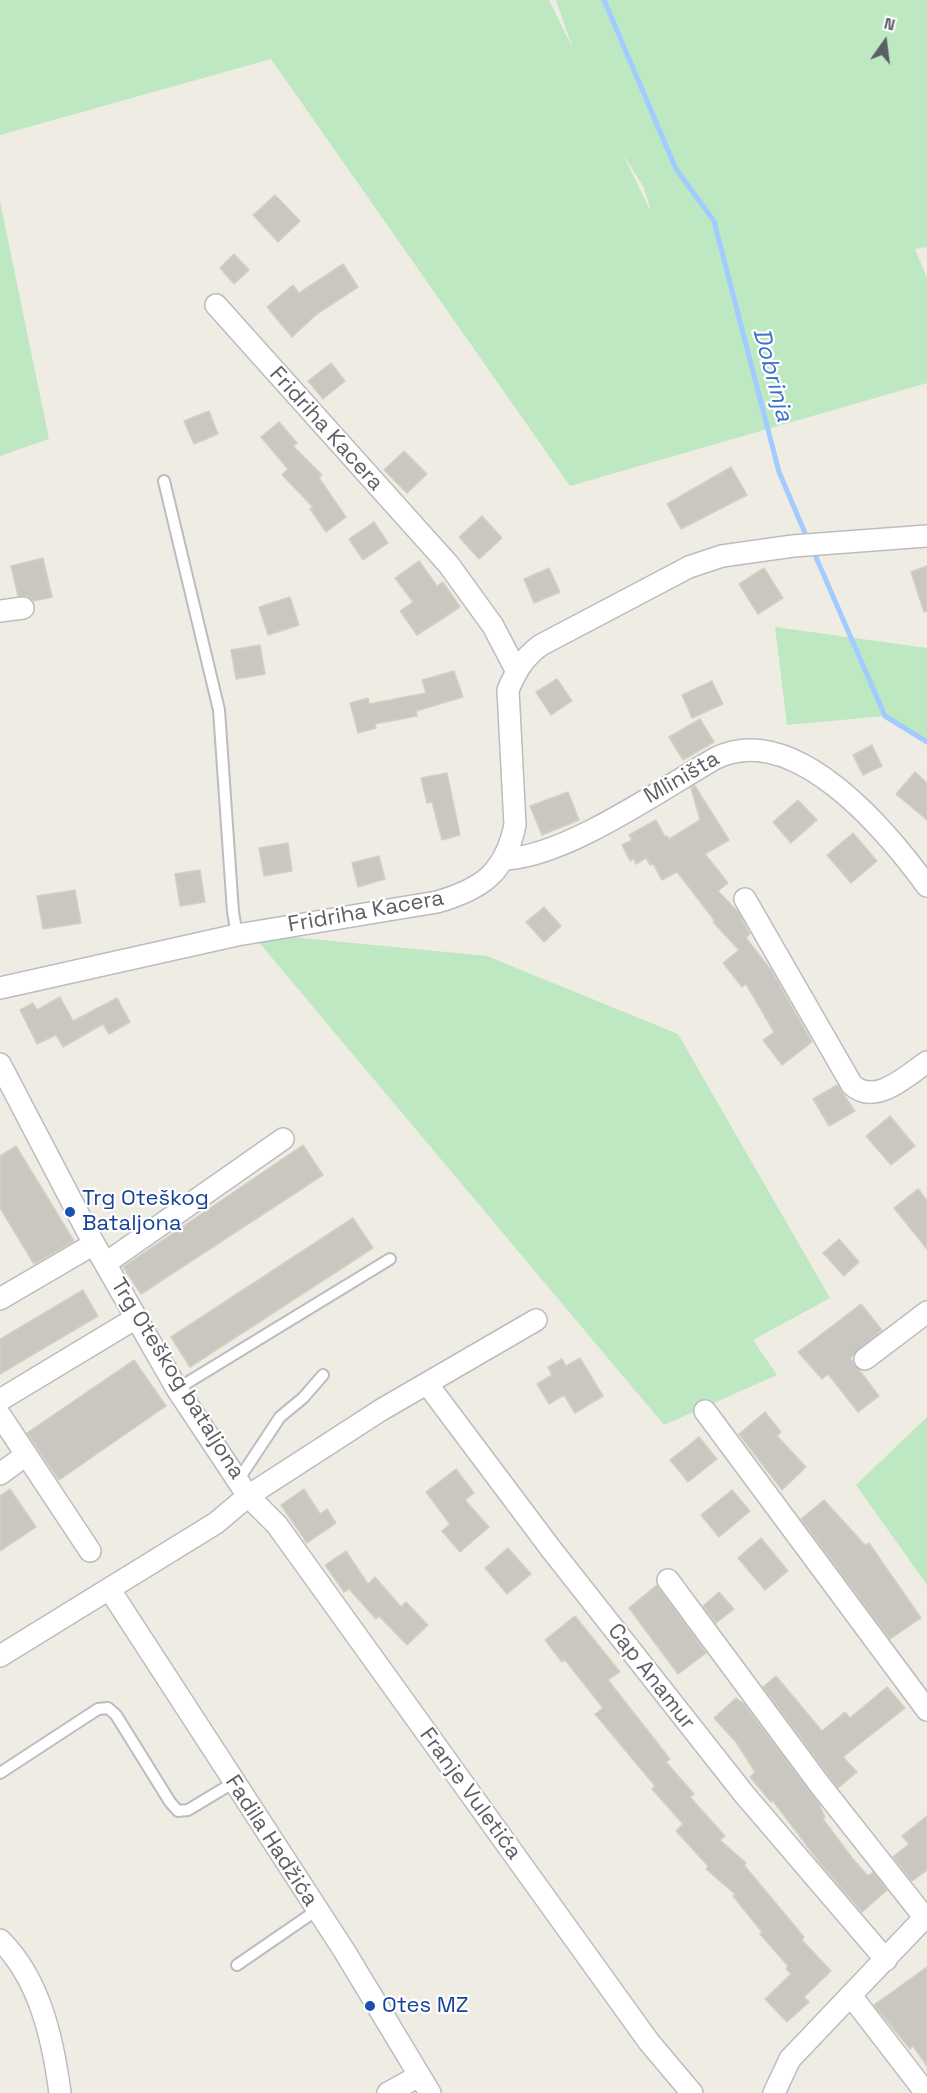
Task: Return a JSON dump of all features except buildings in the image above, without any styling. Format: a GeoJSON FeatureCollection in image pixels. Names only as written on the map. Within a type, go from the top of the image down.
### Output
{"type":"FeatureCollection","features":[{"type":"Feature","properties":{"kind":"street","name":"Fridriha Kacera"},"geometry":{"type":"LineString","coordinates":[[216,305],[449,565],[493,626],[516,670]]}},
{"type":"Feature","properties":{"kind":"street","name":"Fridriha Kacera"},"geometry":{"type":"LineString","coordinates":[[0,988],[237,935],[453,898],[481,885],[505,859],[515,825],[507,708],[508,690],[516,670],[530,653],[541,645],[689,567],[722,556],[793,546],[927,536]]}},
{"type":"Feature","properties":{"kind":"street"},"geometry":{"type":"LineString","coordinates":[[0,611],[23,608]]}},
{"type":"Feature","properties":{"kind":"street","name":"Mliništa"},"geometry":{"type":"LineString","coordinates":[[505,859],[531,855],[596,828],[716,758],[730,751],[743,750],[783,757],[844,791],[904,854],[927,886]]}},
{"type":"Feature","properties":{"kind":"street"},"geometry":{"type":"LineString","coordinates":[[745,899],[852,1085],[859,1091],[877,1093],[927,1062]]}},
{"type":"Feature","properties":{"kind":"street","name":"Trg Oteškog bataljona"},"geometry":{"type":"LineString","coordinates":[[0,1064],[94,1244],[136,1318],[177,1389],[243,1488],[216,1523],[0,1656]]}},
{"type":"Feature","properties":{"kind":"street"},"geometry":{"type":"LineString","coordinates":[[106,1263],[283,1139]]}},
{"type":"Feature","properties":{"kind":"street"},"geometry":{"type":"LineString","coordinates":[[0,1299],[94,1244]]}},
{"type":"Feature","properties":{"kind":"street"},"geometry":{"type":"LineString","coordinates":[[866,1359],[927,1312]]}},
{"type":"Feature","properties":{"kind":"street"},"geometry":{"type":"LineString","coordinates":[[0,1400],[136,1318]]}},
{"type":"Feature","properties":{"kind":"street"},"geometry":{"type":"LineString","coordinates":[[243,1488],[428,1385],[536,1320]]}},
{"type":"Feature","properties":{"kind":"street","name":"Cap Anamur"},"geometry":{"type":"LineString","coordinates":[[428,1385],[558,1558],[744,1794],[886,1960]]}},
{"type":"Feature","properties":{"kind":"street"},"geometry":{"type":"LineString","coordinates":[[705,1411],[927,1710]]}},
{"type":"Feature","properties":{"kind":"street"},"geometry":{"type":"LineString","coordinates":[[0,1415],[90,1551]]}},
{"type":"Feature","properties":{"kind":"street"},"geometry":{"type":"LineString","coordinates":[[0,1474],[26,1455]]}},
{"type":"Feature","properties":{"kind":"street","name":"Franje Vuletića"},"geometry":{"type":"LineString","coordinates":[[243,1488],[277,1525],[649,2042],[692,2093]]}},
{"type":"Feature","properties":{"kind":"street"},"geometry":{"type":"LineString","coordinates":[[668,1580],[820,1785],[926,1917],[852,1997],[790,2059],[774,2093]]}},
{"type":"Feature","properties":{"kind":"street","name":"Fadila Hadžića"},"geometry":{"type":"LineString","coordinates":[[110,1590],[317,1910],[425,2084]]}},
{"type":"Feature","properties":{"kind":"street"},"geometry":{"type":"LineString","coordinates":[[0,1940],[24,1971],[54,2044],[60,2093]]}},
{"type":"Feature","properties":{"kind":"street"},"geometry":{"type":"LineString","coordinates":[[852,1997],[926,2093]]}},
{"type":"Feature","properties":{"kind":"street"},"geometry":{"type":"LineString","coordinates":[[388,2093],[425,2084]]}},
{"type":"Feature","properties":{"kind":"lane"},"geometry":{"type":"LineString","coordinates":[[164,481],[219,710],[232,912],[237,935]]}},
{"type":"Feature","properties":{"kind":"lane"},"geometry":{"type":"LineString","coordinates":[[177,1389],[390,1259]]}},
{"type":"Feature","properties":{"kind":"lane"},"geometry":{"type":"LineString","coordinates":[[243,1488],[280,1417],[303,1398],[323,1375]]}},
{"type":"Feature","properties":{"kind":"lane"},"geometry":{"type":"LineString","coordinates":[[0,1773],[98,1709],[108,1708],[116,1715],[170,1802],[178,1811],[188,1810],[233,1783]]}},
{"type":"Feature","properties":{"kind":"lane"},"geometry":{"type":"LineString","coordinates":[[237,1965],[317,1910]]}},
{"type":"Feature","properties":{"kind":"green space"},"geometry":{"type":"Polygon","coordinates":[[[0,0],[549,0],[573,49],[556,0],[927,0],[927,247],[915,249],[927,278],[927,383],[570,486],[271,59],[0,135],[0,0]],[[623,154],[650,208],[644,188],[623,154]]]}},
{"type":"Feature","properties":{"kind":"green space"},"geometry":{"type":"Polygon","coordinates":[[[0,201],[49,439],[0,456],[0,201]]]}},
{"type":"Feature","properties":{"kind":"green space"},"geometry":{"type":"Polygon","coordinates":[[[775,627],[927,648],[927,742],[885,716],[787,725],[775,627]]]}},
{"type":"Feature","properties":{"kind":"green space"},"geometry":{"type":"Polygon","coordinates":[[[251,933],[487,956],[678,1034],[830,1298],[753,1340],[777,1375],[664,1425],[251,933]]]}},
{"type":"Feature","properties":{"kind":"green space"},"geometry":{"type":"Polygon","coordinates":[[[927,1417],[927,1585],[856,1485],[927,1417]]]}},
{"type":"Feature","properties":{"kind":"waterway","name":"Dobrinja"},"geometry":{"type":"LineString","coordinates":[[604,0],[676,169],[714,221],[779,472],[808,540]]}},
{"type":"Feature","properties":{"kind":"waterway","name":"Dobrinja"},"geometry":{"type":"LineString","coordinates":[[812,548],[885,716],[927,742]]}},
{"type":"Feature","properties":{"kind":"place","name":"Trg Oteškog Bataljona"},"geometry":{"type":"Point","coordinates":[70,1212]}},
{"type":"Feature","properties":{"kind":"place","name":"Otes MZ"},"geometry":{"type":"Point","coordinates":[370,2006]}}]}
